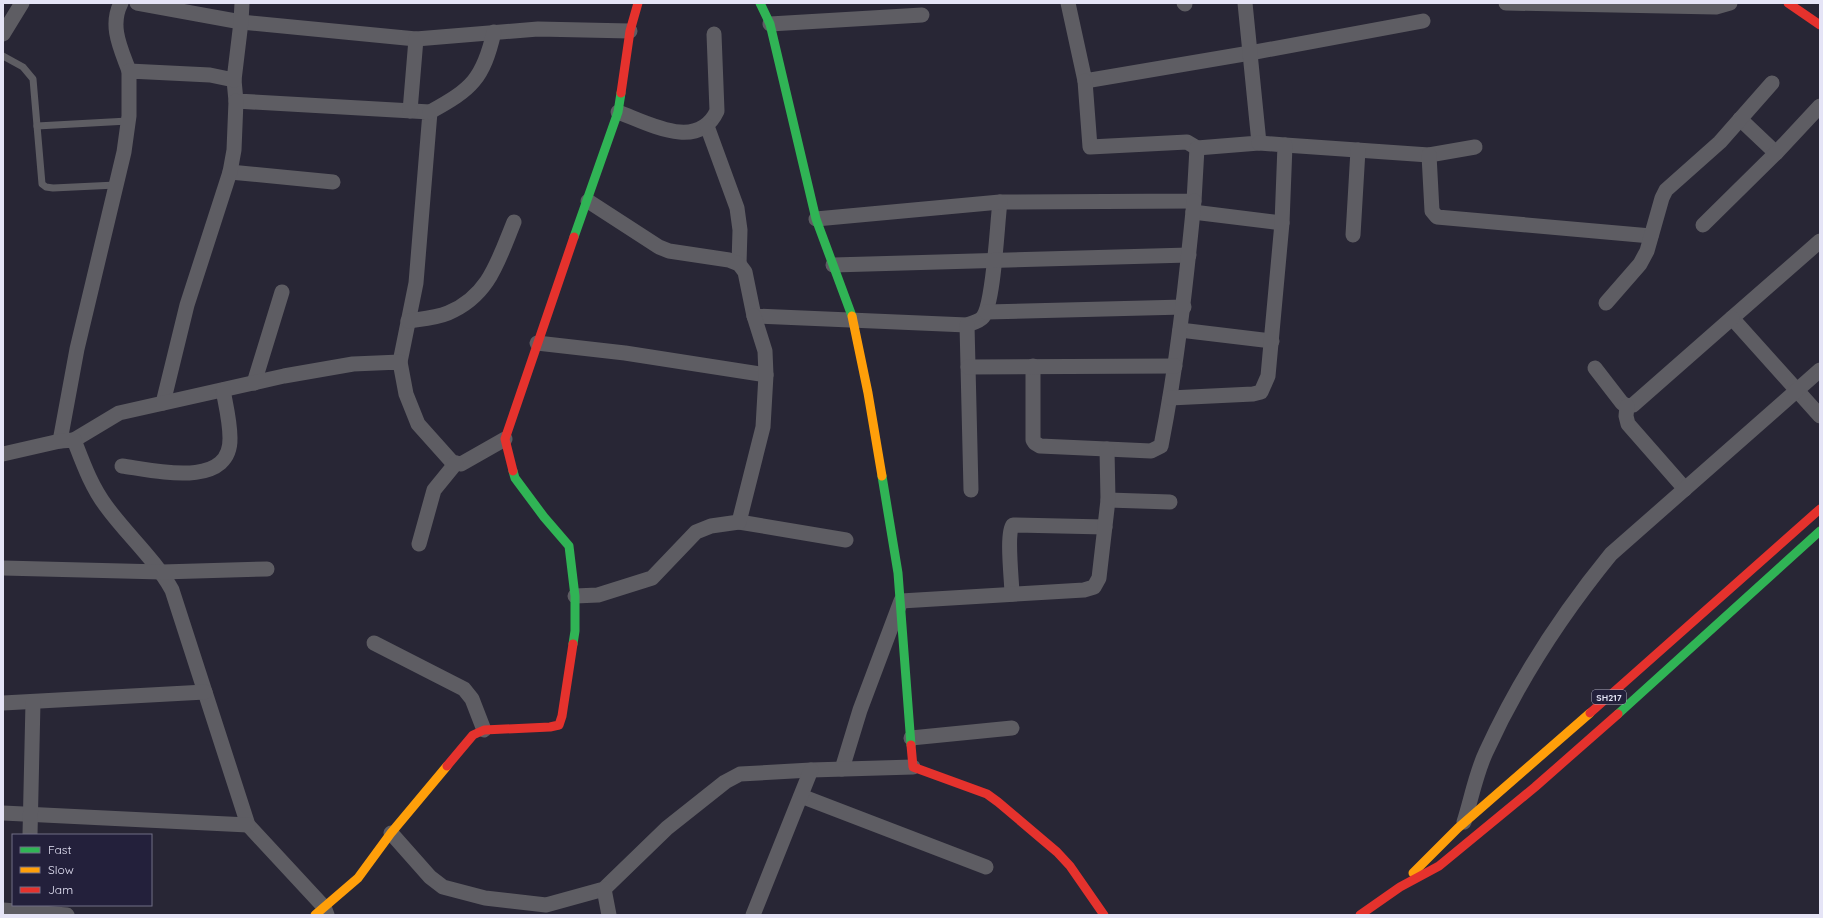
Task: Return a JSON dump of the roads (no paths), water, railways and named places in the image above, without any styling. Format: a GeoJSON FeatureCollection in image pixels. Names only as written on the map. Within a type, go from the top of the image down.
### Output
{"type":"FeatureCollection","features":[{"type":"Feature","properties":{"kind":"street"},"geometry":{"type":"LineString","coordinates":[[3,34],[22,3]]}},
{"type":"Feature","properties":{"kind":"street"},"geometry":{"type":"LineString","coordinates":[[121,3],[115,22],[117,34],[129,71],[128,121],[124,152],[77,349],[67,440],[105,506],[162,572],[172,590],[248,824],[322,912],[358,878],[391,833],[473,735],[484,730],[550,727],[559,725],[562,716],[575,631],[575,596],[569,546],[544,517],[515,478],[505,439],[560,275],[588,200],[618,112],[630,31],[638,3]]}},
{"type":"Feature","properties":{"kind":"street"},"geometry":{"type":"LineString","coordinates":[[137,3],[241,22],[416,39],[538,29],[630,31]]}},
{"type":"Feature","properties":{"kind":"street"},"geometry":{"type":"LineString","coordinates":[[163,403],[187,305],[230,172],[234,150],[236,101],[234,80],[242,3]]}},
{"type":"Feature","properties":{"kind":"street"},"geometry":{"type":"LineString","coordinates":[[760,3],[770,24],[816,218],[854,322],[868,393],[898,573],[913,767]]}},
{"type":"Feature","properties":{"kind":"street"},"geometry":{"type":"LineString","coordinates":[[1068,3],[1085,81],[1090,147],[1187,142],[1197,148],[1259,143],[1430,155],[1475,147]]}},
{"type":"Feature","properties":{"kind":"street"},"geometry":{"type":"LineString","coordinates":[[1245,3],[1259,143]]}},
{"type":"Feature","properties":{"kind":"street"},"geometry":{"type":"LineString","coordinates":[[1506,3],[1716,7],[1730,3]]}},
{"type":"Feature","properties":{"kind":"street"},"geometry":{"type":"LineString","coordinates":[[1788,3],[1820,25]]}},
{"type":"Feature","properties":{"kind":"street"},"geometry":{"type":"LineString","coordinates":[[770,24],[922,15]]}},
{"type":"Feature","properties":{"kind":"street"},"geometry":{"type":"LineString","coordinates":[[1085,81],[1250,53],[1423,21]]}},
{"type":"Feature","properties":{"kind":"street"},"geometry":{"type":"LineString","coordinates":[[236,101],[430,112],[459,95],[476,80],[488,58],[494,32]]}},
{"type":"Feature","properties":{"kind":"street"},"geometry":{"type":"LineString","coordinates":[[618,112],[662,128],[683,133],[692,132],[707,126],[712,122],[717,111],[714,34]]}},
{"type":"Feature","properties":{"kind":"street"},"geometry":{"type":"LineString","coordinates":[[410,111],[416,39]]}},
{"type":"Feature","properties":{"kind":"street"},"geometry":{"type":"LineString","coordinates":[[129,71],[210,75],[234,80]]}},
{"type":"Feature","properties":{"kind":"street"},"geometry":{"type":"LineString","coordinates":[[1606,303],[1640,264],[1647,251],[1662,198],[1666,190],[1720,142],[1772,84]]}},
{"type":"Feature","properties":{"kind":"street"},"geometry":{"type":"LineString","coordinates":[[1702,225],[1776,153],[1820,106]]}},
{"type":"Feature","properties":{"kind":"street"},"geometry":{"type":"LineString","coordinates":[[430,112],[416,283],[400,362],[406,394],[418,424],[452,462],[461,464],[505,439]]}},
{"type":"Feature","properties":{"kind":"street"},"geometry":{"type":"LineString","coordinates":[[1740,119],[1776,153]]}},
{"type":"Feature","properties":{"kind":"street"},"geometry":{"type":"LineString","coordinates":[[707,126],[737,208],[740,230],[739,264]]}},
{"type":"Feature","properties":{"kind":"street"},"geometry":{"type":"LineString","coordinates":[[1170,398],[1253,394],[1262,392],[1268,376],[1272,340],[1282,223],[1285,145]]}},
{"type":"Feature","properties":{"kind":"street"},"geometry":{"type":"LineString","coordinates":[[1033,366],[1033,440],[1035,444],[1040,446],[1151,451],[1161,446],[1184,307],[1194,206],[1197,148]]}},
{"type":"Feature","properties":{"kind":"street"},"geometry":{"type":"LineString","coordinates":[[1353,235],[1358,150]]}},
{"type":"Feature","properties":{"kind":"street"},"geometry":{"type":"LineString","coordinates":[[1430,155],[1432,211],[1437,217],[1651,236]]}},
{"type":"Feature","properties":{"kind":"street"},"geometry":{"type":"LineString","coordinates":[[230,172],[333,182]]}},
{"type":"Feature","properties":{"kind":"street"},"geometry":{"type":"LineString","coordinates":[[588,200],[659,247],[669,251],[729,260],[739,264],[745,272],[754,316],[765,351],[766,375],[763,427],[739,522]]}},
{"type":"Feature","properties":{"kind":"street"},"geometry":{"type":"LineString","coordinates":[[816,218],[1000,202],[1194,206],[1282,223]]}},
{"type":"Feature","properties":{"kind":"street"},"geometry":{"type":"LineString","coordinates":[[754,316],[854,322],[967,325],[982,319],[986,312],[994,260],[1000,202]]}},
{"type":"Feature","properties":{"kind":"street"},"geometry":{"type":"LineString","coordinates":[[408,322],[446,314],[468,303],[482,290],[495,267],[514,222]]}},
{"type":"Feature","properties":{"kind":"street"},"geometry":{"type":"LineString","coordinates":[[1595,368],[1622,403],[1627,406],[1633,405],[1820,241]]}},
{"type":"Feature","properties":{"kind":"street"},"geometry":{"type":"LineString","coordinates":[[833,265],[1189,255]]}},
{"type":"Feature","properties":{"kind":"street"},"geometry":{"type":"LineString","coordinates":[[254,383],[282,292]]}},
{"type":"Feature","properties":{"kind":"street"},"geometry":{"type":"LineString","coordinates":[[986,312],[1184,307]]}},
{"type":"Feature","properties":{"kind":"street"},"geometry":{"type":"LineString","coordinates":[[1732,318],[1820,416]]}},
{"type":"Feature","properties":{"kind":"street"},"geometry":{"type":"LineString","coordinates":[[967,325],[971,490]]}},
{"type":"Feature","properties":{"kind":"street"},"geometry":{"type":"LineString","coordinates":[[1180,330],[1272,340]]}},
{"type":"Feature","properties":{"kind":"street"},"geometry":{"type":"LineString","coordinates":[[537,343],[625,353],[766,375]]}},
{"type":"Feature","properties":{"kind":"street"},"geometry":{"type":"LineString","coordinates":[[3,454],[67,440],[119,413],[254,383],[353,364],[400,362]]}},
{"type":"Feature","properties":{"kind":"street"},"geometry":{"type":"LineString","coordinates":[[968,367],[1175,366]]}},
{"type":"Feature","properties":{"kind":"street"},"geometry":{"type":"LineString","coordinates":[[1464,822],[1485,754],[1530,668],[1592,578],[1611,554],[1820,370]]}},
{"type":"Feature","properties":{"kind":"street"},"geometry":{"type":"LineString","coordinates":[[122,466],[184,475],[211,468],[221,462],[228,452],[230,439],[224,390]]}},
{"type":"Feature","properties":{"kind":"street"},"geometry":{"type":"LineString","coordinates":[[1627,406],[1626,416],[1628,424],[1685,489]]}},
{"type":"Feature","properties":{"kind":"street"},"geometry":{"type":"LineString","coordinates":[[901,601],[1084,590],[1094,588],[1099,578],[1108,500],[1107,449]]}},
{"type":"Feature","properties":{"kind":"street"},"geometry":{"type":"LineString","coordinates":[[419,544],[434,490],[456,463]]}},
{"type":"Feature","properties":{"kind":"street"},"geometry":{"type":"LineString","coordinates":[[1108,500],[1170,502]]}},
{"type":"Feature","properties":{"kind":"street","name":"SH217"},"geometry":{"type":"LineString","coordinates":[[1400,887],[1431,853],[1464,822],[1507,787],[1820,509]]}},
{"type":"Feature","properties":{"kind":"street"},"geometry":{"type":"LineString","coordinates":[[575,596],[598,595],[652,578],[696,532],[711,526],[739,522],[846,540]]}},
{"type":"Feature","properties":{"kind":"street"},"geometry":{"type":"LineString","coordinates":[[1012,594],[1010,530],[1013,525],[1105,527]]}},
{"type":"Feature","properties":{"kind":"street","name":"SH217"},"geometry":{"type":"LineString","coordinates":[[1360,915],[1400,887],[1439,866],[1529,792],[1677,662],[1820,531]]}},
{"type":"Feature","properties":{"kind":"street"},"geometry":{"type":"LineString","coordinates":[[3,568],[162,572],[267,570]]}},
{"type":"Feature","properties":{"kind":"street"},"geometry":{"type":"LineString","coordinates":[[842,769],[860,710],[901,601]]}},
{"type":"Feature","properties":{"kind":"street"},"geometry":{"type":"LineString","coordinates":[[374,643],[464,689],[472,698],[484,730]]}},
{"type":"Feature","properties":{"kind":"street"},"geometry":{"type":"LineString","coordinates":[[3,702],[33,702],[206,692]]}},
{"type":"Feature","properties":{"kind":"street"},"geometry":{"type":"LineString","coordinates":[[30,834],[33,702]]}},
{"type":"Feature","properties":{"kind":"street"},"geometry":{"type":"LineString","coordinates":[[911,738],[1012,728]]}},
{"type":"Feature","properties":{"kind":"street"},"geometry":{"type":"LineString","coordinates":[[391,833],[430,877],[444,887],[485,898],[545,910],[604,889],[666,828],[725,782],[740,774],[913,767],[987,794],[998,802],[1057,852],[1070,866],[1104,915]]}},
{"type":"Feature","properties":{"kind":"street"},"geometry":{"type":"LineString","coordinates":[[753,915],[811,770]]}},
{"type":"Feature","properties":{"kind":"street"},"geometry":{"type":"LineString","coordinates":[[801,796],[986,866]]}},
{"type":"Feature","properties":{"kind":"street"},"geometry":{"type":"LineString","coordinates":[[3,813],[248,824]]}},
{"type":"Feature","properties":{"kind":"street"},"geometry":{"type":"LineString","coordinates":[[604,889],[608,915]]}},
{"type":"Feature","properties":{"kind":"street"},"geometry":{"type":"LineString","coordinates":[[3,910],[32,911],[67,915]]}},
{"type":"Feature","properties":{"kind":"lane"},"geometry":{"type":"LineString","coordinates":[[3,56],[23,67],[33,79],[42,184],[46,187],[116,185]]}},
{"type":"Feature","properties":{"kind":"lane"},"geometry":{"type":"LineString","coordinates":[[37,126],[128,121]]}}]}
